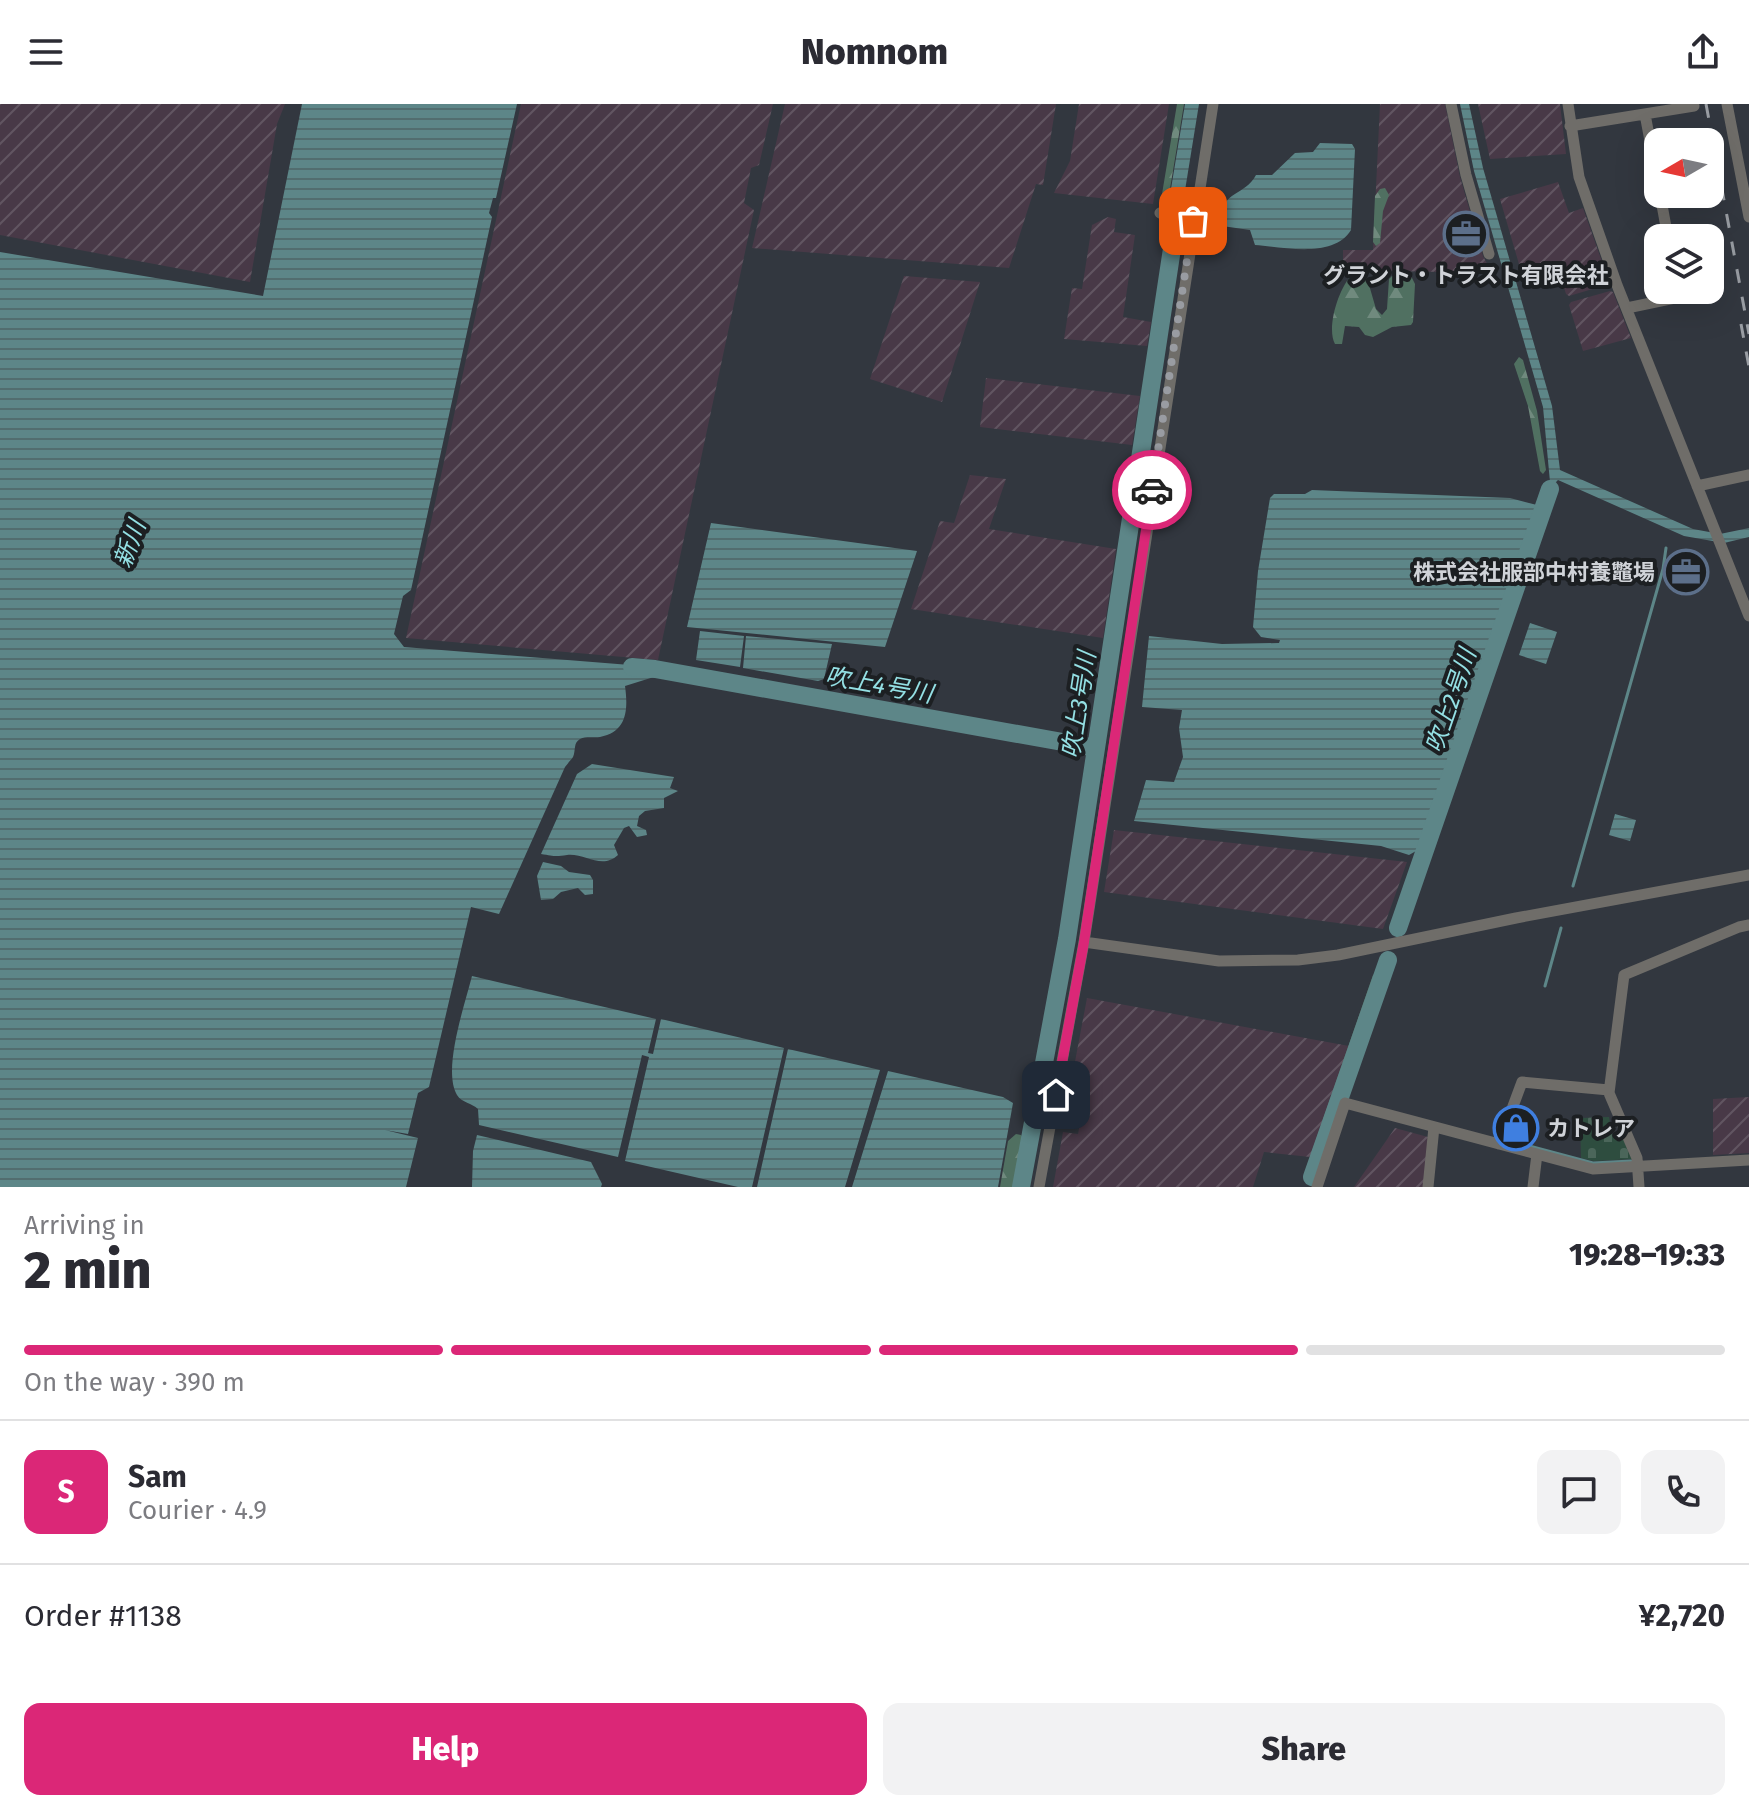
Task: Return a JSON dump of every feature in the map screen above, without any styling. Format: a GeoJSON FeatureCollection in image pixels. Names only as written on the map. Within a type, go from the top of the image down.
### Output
{"type":"FeatureCollection","features":[{"type":"Feature","properties":{"kind":"street"},"geometry":{"type":"LineString","coordinates":[[1039,1187],[1084,942],[1213,104]]}},
{"type":"Feature","properties":{"kind":"street"},"geometry":{"type":"LineString","coordinates":[[1451,104],[1466,175],[1489,254]]}},
{"type":"Feature","properties":{"kind":"street"},"geometry":{"type":"LineString","coordinates":[[1568,104],[1576,169],[1627,308],[1749,616]]}},
{"type":"Feature","properties":{"kind":"street"},"geometry":{"type":"LineString","coordinates":[[1727,104],[1749,217]]}},
{"type":"Feature","properties":{"kind":"street"},"geometry":{"type":"LineString","coordinates":[[1570,126],[1694,106]]}},
{"type":"Feature","properties":{"kind":"street"},"geometry":{"type":"LineString","coordinates":[[1645,114],[1648,128]]}},
{"type":"Feature","properties":{"kind":"street"},"geometry":{"type":"LineString","coordinates":[[1160,213],[1193,221]]}},
{"type":"Feature","properties":{"kind":"street"},"geometry":{"type":"LineString","coordinates":[[1627,308],[1644,303]]}},
{"type":"Feature","properties":{"kind":"street"},"geometry":{"type":"LineString","coordinates":[[1697,486],[1749,475]]}},
{"type":"Feature","properties":{"kind":"street"},"geometry":{"type":"LineString","coordinates":[[1084,942],[1219,961],[1308,959],[1749,875]]}},
{"type":"Feature","properties":{"kind":"street"},"geometry":{"type":"LineString","coordinates":[[1639,1187],[1638,1166],[1609,1090],[1624,975],[1749,925]]}},
{"type":"Feature","properties":{"kind":"street"},"geometry":{"type":"LineString","coordinates":[[1499,1144],[1522,1082],[1609,1090]]}},
{"type":"Feature","properties":{"kind":"street"},"geometry":{"type":"LineString","coordinates":[[1317,1187],[1345,1103],[1593,1169],[1749,1160]]}},
{"type":"Feature","properties":{"kind":"street"},"geometry":{"type":"LineString","coordinates":[[1428,1187],[1434,1127]]}},
{"type":"Feature","properties":{"kind":"street"},"geometry":{"type":"LineString","coordinates":[[1533,1187],[1537,1154]]}},
{"type":"Feature","properties":{"kind":"shaded area"},"geometry":{"type":"Polygon","coordinates":[[[0,104],[285,104],[277,124],[250,282],[0,235],[0,104]]]}},
{"type":"Feature","properties":{"kind":"shaded area"},"geometry":{"type":"Polygon","coordinates":[[[521,104],[773,104],[759,165],[751,168],[744,203],[754,210],[658,660],[406,638],[521,104]]]}},
{"type":"Feature","properties":{"kind":"shaded area"},"geometry":{"type":"Polygon","coordinates":[[[785,104],[1056,104],[1043,185],[1036,184],[1009,268],[752,248],[785,104]]]}},
{"type":"Feature","properties":{"kind":"shaded area"},"geometry":{"type":"Polygon","coordinates":[[[1079,104],[1169,104],[1153,204],[1054,193],[1070,161],[1079,104]]]}},
{"type":"Feature","properties":{"kind":"shaded area"},"geometry":{"type":"Polygon","coordinates":[[[1380,104],[1445,104],[1460,177],[1483,256],[1492,273],[1343,270],[1343,250],[1373,250],[1380,104]]]}},
{"type":"Feature","properties":{"kind":"shaded area"},"geometry":{"type":"Polygon","coordinates":[[[1478,104],[1560,104],[1566,154],[1490,159],[1478,104]]]}},
{"type":"Feature","properties":{"kind":"shaded area"},"geometry":{"type":"Polygon","coordinates":[[[1558,182],[1569,213],[1583,208],[1606,273],[1603,275],[1606,285],[1569,296],[1556,261],[1521,271],[1500,199],[1558,182]]]}},
{"type":"Feature","properties":{"kind":"shaded area"},"geometry":{"type":"Polygon","coordinates":[[[1108,217],[1116,219],[1114,232],[1135,235],[1123,317],[1151,322],[1147,346],[1064,339],[1072,288],[1082,289],[1092,225],[1108,217]]]}},
{"type":"Feature","properties":{"kind":"shaded area"},"geometry":{"type":"Polygon","coordinates":[[[904,276],[980,282],[942,402],[870,379],[904,276]]]}},
{"type":"Feature","properties":{"kind":"shaded area"},"geometry":{"type":"Polygon","coordinates":[[[1610,291],[1631,338],[1583,351],[1569,305],[1610,291]]]}},
{"type":"Feature","properties":{"kind":"shaded area"},"geometry":{"type":"Polygon","coordinates":[[[986,378],[1140,396],[1132,445],[980,427],[986,378]]]}},
{"type":"Feature","properties":{"kind":"shaded area"},"geometry":{"type":"Polygon","coordinates":[[[970,475],[1006,479],[989,529],[1116,549],[1103,638],[911,609],[940,521],[954,523],[970,475]]]}},
{"type":"Feature","properties":{"kind":"shaded area"},"geometry":{"type":"Polygon","coordinates":[[[1114,830],[1407,862],[1383,929],[1104,892],[1114,830]]]}},
{"type":"Feature","properties":{"kind":"shaded area"},"geometry":{"type":"Polygon","coordinates":[[[1087,998],[1349,1046],[1310,1157],[1264,1152],[1253,1187],[1053,1187],[1063,1132],[1078,1134],[1081,1117],[1067,1104],[1087,998]]]}},
{"type":"Feature","properties":{"kind":"shaded area"},"geometry":{"type":"Polygon","coordinates":[[[1749,1097],[1749,1153],[1713,1155],[1713,1099],[1749,1097]]]}},
{"type":"Feature","properties":{"kind":"shaded area"},"geometry":{"type":"Polygon","coordinates":[[[1395,1128],[1428,1137],[1424,1187],[1354,1187],[1395,1128]]]}},
{"type":"Feature","properties":{"kind":"green space"},"geometry":{"type":"Polygon","coordinates":[[[1177,104],[1184,104],[1168,201],[1164,204],[1161,200],[1177,104]]]}},
{"type":"Feature","properties":{"kind":"green space"},"geometry":{"type":"Polygon","coordinates":[[[1385,188],[1389,195],[1383,211],[1380,243],[1376,246],[1373,242],[1375,196],[1385,188]]]}},
{"type":"Feature","properties":{"kind":"green space"},"geometry":{"type":"Polygon","coordinates":[[[1352,275],[1367,278],[1376,309],[1382,315],[1387,309],[1389,279],[1392,276],[1411,276],[1415,284],[1411,325],[1392,327],[1373,337],[1365,335],[1359,327],[1345,326],[1342,344],[1335,344],[1332,328],[1335,308],[1352,275]]]}},
{"type":"Feature","properties":{"kind":"green space"},"geometry":{"type":"Polygon","coordinates":[[[1519,357],[1523,360],[1537,411],[1546,470],[1543,474],[1528,406],[1514,364],[1519,357]]]}},
{"type":"Feature","properties":{"kind":"green space"},"geometry":{"type":"Polygon","coordinates":[[[1378,972],[1379,977],[1317,1156],[1313,1158],[1311,1154],[1373,975],[1378,972]]]}},
{"type":"Feature","properties":{"kind":"green space"},"geometry":{"type":"Polygon","coordinates":[[[1609,1117],[1612,1134],[1622,1134],[1633,1159],[1594,1161],[1581,1158],[1580,1118],[1609,1117]]]}},
{"type":"Feature","properties":{"kind":"green space"},"geometry":{"type":"Polygon","coordinates":[[[1016,1134],[1024,1139],[1016,1187],[1000,1187],[1008,1141],[1016,1134]]]}},
{"type":"Feature","properties":{"kind":"water","name":"新川"},"geometry":{"type":"Polygon","coordinates":[[[302,104],[517,104],[496,198],[493,198],[489,213],[492,217],[411,590],[403,596],[394,634],[404,647],[655,667],[657,676],[625,686],[626,710],[616,730],[600,737],[582,738],[576,743],[573,757],[565,767],[499,914],[471,907],[429,1087],[418,1093],[408,1134],[385,1130],[418,1138],[406,1187],[0,1187],[0,252],[263,296],[302,104]]]}},
{"type":"Feature","properties":{"kind":"water"},"geometry":{"type":"Polygon","coordinates":[[[1185,104],[1199,104],[1182,209],[1168,207],[1185,104]]]}},
{"type":"Feature","properties":{"kind":"water"},"geometry":{"type":"Polygon","coordinates":[[[1460,104],[1469,104],[1483,168],[1552,406],[1560,470],[1693,529],[1720,534],[1749,528],[1749,537],[1724,543],[1684,536],[1558,480],[1550,482],[1543,407],[1474,171],[1460,104]]]}},
{"type":"Feature","properties":{"kind":"water"},"geometry":{"type":"Polygon","coordinates":[[[1320,143],[1352,144],[1355,149],[1351,230],[1343,239],[1332,245],[1307,249],[1255,245],[1250,230],[1222,226],[1222,214],[1228,200],[1256,175],[1272,175],[1295,153],[1313,152],[1320,143]]]}},
{"type":"Feature","properties":{"kind":"water"},"geometry":{"type":"Polygon","coordinates":[[[1312,490],[1510,498],[1537,505],[1441,786],[1416,851],[1409,855],[1381,846],[1134,821],[1146,780],[1174,782],[1183,757],[1179,728],[1182,710],[1142,707],[1149,636],[1222,644],[1279,643],[1280,640],[1261,637],[1253,627],[1270,498],[1274,494],[1305,494],[1312,490]]]}},
{"type":"Feature","properties":{"kind":"water"},"geometry":{"type":"Polygon","coordinates":[[[711,523],[917,551],[885,647],[687,627],[711,523]]]}},
{"type":"Feature","properties":{"kind":"water"},"geometry":{"type":"Polygon","coordinates":[[[1530,623],[1557,632],[1546,664],[1519,655],[1530,623]]]}},
{"type":"Feature","properties":{"kind":"water"},"geometry":{"type":"Polygon","coordinates":[[[700,631],[744,636],[740,667],[696,660],[700,631]]]}},
{"type":"Feature","properties":{"kind":"water"},"geometry":{"type":"Polygon","coordinates":[[[746,636],[832,644],[824,679],[818,681],[743,668],[746,636]]]}},
{"type":"Feature","properties":{"kind":"water"},"geometry":{"type":"Polygon","coordinates":[[[592,764],[674,777],[670,788],[678,791],[664,798],[664,808],[645,811],[639,816],[637,826],[646,830],[647,835],[637,837],[629,826],[624,828],[614,845],[618,855],[612,859],[600,861],[574,855],[541,854],[577,774],[592,764]]]}},
{"type":"Feature","properties":{"kind":"water"},"geometry":{"type":"Polygon","coordinates":[[[1615,814],[1636,820],[1630,841],[1609,835],[1615,814]]]}},
{"type":"Feature","properties":{"kind":"water"},"geometry":{"type":"Polygon","coordinates":[[[543,862],[561,866],[569,872],[590,875],[593,894],[585,895],[578,888],[561,892],[553,899],[541,900],[537,876],[543,862]]]}},
{"type":"Feature","properties":{"kind":"water"},"geometry":{"type":"Polygon","coordinates":[[[472,976],[656,1019],[648,1053],[653,1054],[661,1019],[784,1048],[752,1187],[738,1187],[625,1161],[649,1057],[642,1055],[618,1157],[479,1125],[478,1109],[457,1095],[452,1070],[456,1037],[472,976]]]}},
{"type":"Feature","properties":{"kind":"water"},"geometry":{"type":"Polygon","coordinates":[[[788,1049],[880,1070],[845,1187],[757,1187],[788,1049]]]}},
{"type":"Feature","properties":{"kind":"water"},"geometry":{"type":"Polygon","coordinates":[[[888,1071],[1003,1097],[1013,1103],[998,1187],[852,1187],[888,1071]]]}},
{"type":"Feature","properties":{"kind":"water"},"geometry":{"type":"Polygon","coordinates":[[[477,1135],[591,1162],[601,1187],[472,1187],[473,1151],[477,1135]]]}},
{"type":"Feature","properties":{"kind":"waterway","name":"吹上3号川"},"geometry":{"type":"LineString","coordinates":[[1021,1187],[1067,939],[1175,229]]}},
{"type":"Feature","properties":{"kind":"waterway","name":"吹上2号川"},"geometry":{"type":"LineString","coordinates":[[1398,928],[1550,489]]}},
{"type":"Feature","properties":{"kind":"waterway"},"geometry":{"type":"LineString","coordinates":[[1573,886],[1663,569],[1666,548]]}},
{"type":"Feature","properties":{"kind":"waterway","name":"吹上4号川"},"geometry":{"type":"LineString","coordinates":[[632,667],[1096,748]]}},
{"type":"Feature","properties":{"kind":"waterway"},"geometry":{"type":"LineString","coordinates":[[1545,986],[1561,928]]}},
{"type":"Feature","properties":{"kind":"waterway","name":"吹上2号川"},"geometry":{"type":"LineString","coordinates":[[1312,1177],[1388,960]]}},
{"type":"Feature","properties":{"kind":"waterway"},"geometry":{"type":"LineString","coordinates":[[1507,1140],[1593,1163],[1631,1161]]}},
{"type":"Feature","properties":{"kind":"railway"},"geometry":{"type":"LineString","coordinates":[[1706,104],[1749,334]]}},
{"type":"Feature","properties":{"kind":"railway"},"geometry":{"type":"LineString","coordinates":[[1741,324],[1749,367]]}},
{"type":"Feature","properties":{"kind":"way so far"},"geometry":{"type":"LineString","coordinates":[[1152,490],[1193,221]]}},
{"type":"Feature","properties":{"kind":"place","name":"グラント・トラスト有限会社"},"geometry":{"type":"Point","coordinates":[1466,234]}},
{"type":"Feature","properties":{"kind":"place","name":"株式会社服部中村養鼈場"},"geometry":{"type":"Point","coordinates":[1686,572]}},
{"type":"Feature","properties":{"kind":"place","name":"カトレア"},"geometry":{"type":"Point","coordinates":[1516,1128]}},
{"type":"Feature","properties":{"kind":"route"},"geometry":{"type":"LineString","coordinates":[[1056,1095],[1084,942],[1152,490]]}}]}
